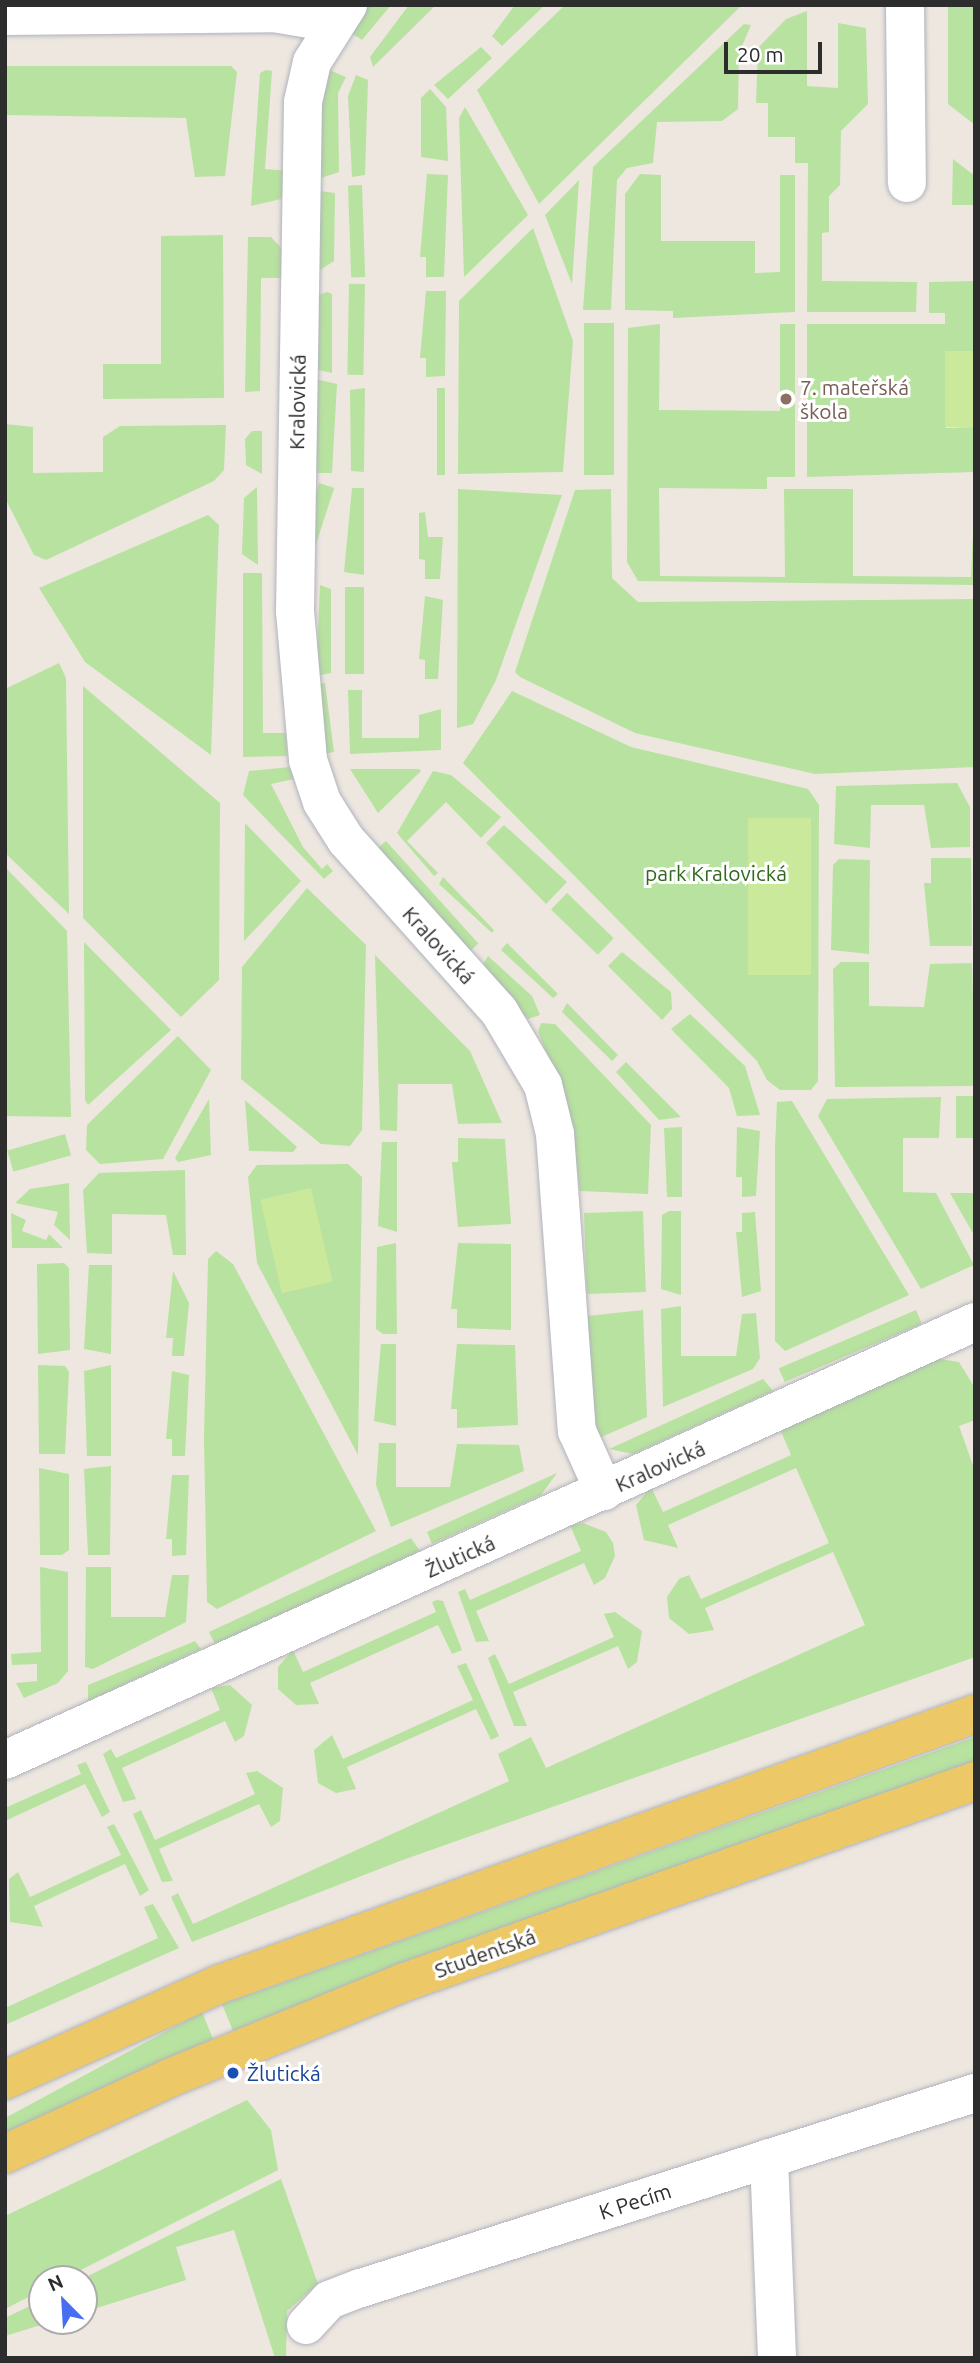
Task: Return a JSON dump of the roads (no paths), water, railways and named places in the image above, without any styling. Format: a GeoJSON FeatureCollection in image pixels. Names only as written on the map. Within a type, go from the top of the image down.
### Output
{"type":"FeatureCollection","features":[{"type":"Feature","properties":{"kind":"main road"},"geometry":{"type":"LineString","coordinates":[[5,2080],[220,1984],[975,1714]]}},
{"type":"Feature","properties":{"kind":"main road","name":"Studentská"},"geometry":{"type":"LineString","coordinates":[[5,2154],[167,2078],[402,1983],[975,1781]]}},
{"type":"Feature","properties":{"kind":"street"},"geometry":{"type":"LineString","coordinates":[[905,5],[907,183]]}},
{"type":"Feature","properties":{"kind":"street"},"geometry":{"type":"LineString","coordinates":[[5,16],[340,14]]}},
{"type":"Feature","properties":{"kind":"street","name":"Kralovická"},"geometry":{"type":"LineString","coordinates":[[340,14],[312,62],[303,102],[295,611],[308,760],[321,802],[346,840],[499,1011],[543,1085],[555,1134],[577,1431],[604,1491],[975,1322]]}},
{"type":"Feature","properties":{"kind":"street","name":"Žlutická"},"geometry":{"type":"LineString","coordinates":[[6,1750],[604,1491]]}},
{"type":"Feature","properties":{"kind":"street","name":"K Pecím"},"geometry":{"type":"LineString","coordinates":[[306,2325],[329,2300],[361,2288],[975,2093]]}},
{"type":"Feature","properties":{"kind":"street"},"geometry":{"type":"LineString","coordinates":[[769,2158],[777,2358]]}},
{"type":"Feature","properties":{"kind":"place","name":"7. mateřská škola"},"geometry":{"type":"Point","coordinates":[786,399]}},
{"type":"Feature","properties":{"kind":"place","name":"Žlutická"},"geometry":{"type":"Point","coordinates":[233,2073]}},
{"type":"Feature","properties":{"kind":"park label","name":"park Kralovická"},"geometry":{"type":"Point","coordinates":[716,873]}}]}
